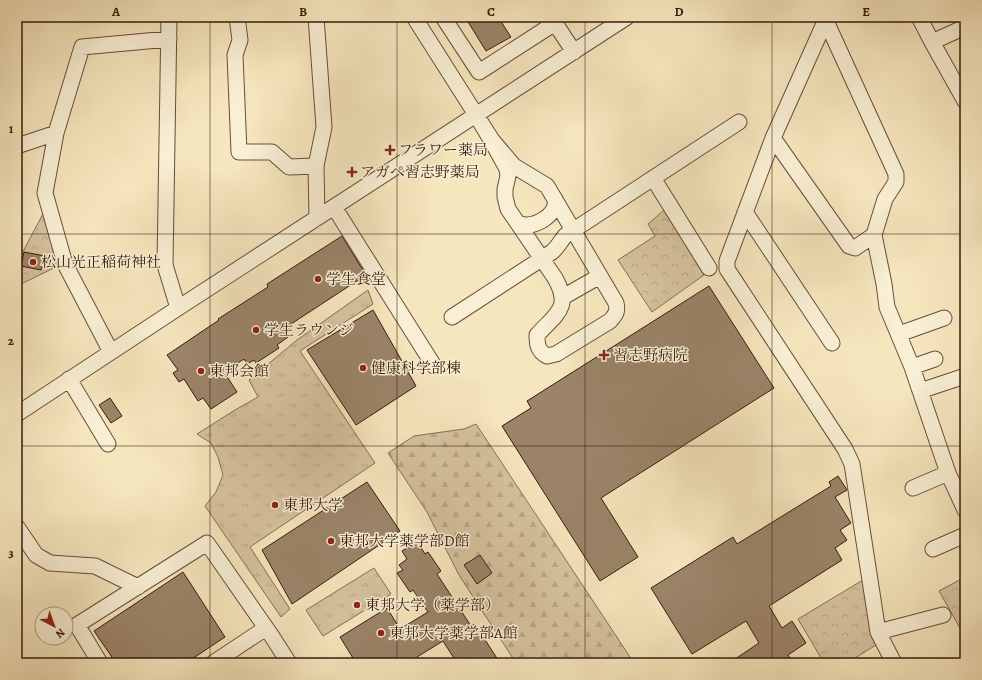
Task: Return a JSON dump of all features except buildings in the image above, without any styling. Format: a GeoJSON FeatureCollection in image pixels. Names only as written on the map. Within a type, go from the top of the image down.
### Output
{"type":"FeatureCollection","features":[{"type":"Feature","properties":{"kind":"street"},"geometry":{"type":"LineString","coordinates":[[169,17],[165,266],[178,308]]}},
{"type":"Feature","properties":{"kind":"street"},"geometry":{"type":"LineString","coordinates":[[238,17],[240,40],[234,55],[239,152],[272,152],[289,168],[316,166]]}},
{"type":"Feature","properties":{"kind":"street"},"geometry":{"type":"LineString","coordinates":[[316,17],[324,127],[316,166],[317,218]]}},
{"type":"Feature","properties":{"kind":"street"},"geometry":{"type":"LineString","coordinates":[[414,17],[492,140],[514,166],[547,186],[616,303],[617,309],[615,315],[610,321],[556,354],[548,356],[542,353],[537,344],[537,335],[557,315],[562,305],[563,296],[560,286],[508,209],[505,197],[508,176],[507,169],[476,115]]}},
{"type":"Feature","properties":{"kind":"street"},"geometry":{"type":"LineString","coordinates":[[443,17],[479,72],[553,20],[574,52]]}},
{"type":"Feature","properties":{"kind":"street"},"geometry":{"type":"LineString","coordinates":[[17,414],[628,17]]}},
{"type":"Feature","properties":{"kind":"street"},"geometry":{"type":"LineString","coordinates":[[919,17],[964,98]]}},
{"type":"Feature","properties":{"kind":"street"},"geometry":{"type":"LineString","coordinates":[[826,19],[773,138],[727,261],[727,268],[845,449],[852,464],[878,632],[894,663]]}},
{"type":"Feature","properties":{"kind":"street"},"geometry":{"type":"LineString","coordinates":[[826,19],[896,174],[896,182],[885,199],[874,234],[887,307],[912,367],[948,473],[965,510]]}},
{"type":"Feature","properties":{"kind":"street"},"geometry":{"type":"LineString","coordinates":[[932,42],[965,27]]}},
{"type":"Feature","properties":{"kind":"street"},"geometry":{"type":"LineString","coordinates":[[111,352],[65,264],[45,193],[56,133],[82,47],[169,39]]}},
{"type":"Feature","properties":{"kind":"street"},"geometry":{"type":"LineString","coordinates":[[452,316],[542,259],[556,248],[566,235],[739,122]]}},
{"type":"Feature","properties":{"kind":"street"},"geometry":{"type":"LineString","coordinates":[[17,146],[56,133]]}},
{"type":"Feature","properties":{"kind":"street"},"geometry":{"type":"LineString","coordinates":[[773,138],[849,246],[855,248],[874,234]]}},
{"type":"Feature","properties":{"kind":"street"},"geometry":{"type":"LineString","coordinates":[[653,178],[709,268]]}},
{"type":"Feature","properties":{"kind":"street"},"geometry":{"type":"LineString","coordinates":[[518,223],[527,225],[540,222],[552,212],[556,205],[555,199]]}},
{"type":"Feature","properties":{"kind":"street"},"geometry":{"type":"LineString","coordinates":[[334,207],[434,366]]}},
{"type":"Feature","properties":{"kind":"street"},"geometry":{"type":"LineString","coordinates":[[745,212],[832,343]]}},
{"type":"Feature","properties":{"kind":"street"},"geometry":{"type":"LineString","coordinates":[[563,296],[600,276]]}},
{"type":"Feature","properties":{"kind":"street"},"geometry":{"type":"LineString","coordinates":[[899,334],[944,318]]}},
{"type":"Feature","properties":{"kind":"street"},"geometry":{"type":"LineString","coordinates":[[912,367],[935,358]]}},
{"type":"Feature","properties":{"kind":"street"},"geometry":{"type":"LineString","coordinates":[[920,391],[965,376]]}},
{"type":"Feature","properties":{"kind":"street"},"geometry":{"type":"LineString","coordinates":[[69,379],[108,444]]}},
{"type":"Feature","properties":{"kind":"street"},"geometry":{"type":"LineString","coordinates":[[913,488],[948,473]]}},
{"type":"Feature","properties":{"kind":"street"},"geometry":{"type":"LineString","coordinates":[[17,527],[36,556],[50,563],[95,566],[138,587]]}},
{"type":"Feature","properties":{"kind":"street"},"geometry":{"type":"LineString","coordinates":[[933,549],[965,535]]}},
{"type":"Feature","properties":{"kind":"street"},"geometry":{"type":"LineString","coordinates":[[100,663],[77,625],[207,543],[290,663]]}},
{"type":"Feature","properties":{"kind":"street"},"geometry":{"type":"LineString","coordinates":[[878,632],[943,616]]}},
{"type":"Feature","properties":{"kind":"street"},"geometry":{"type":"LineString","coordinates":[[213,663],[266,628]]}},
{"type":"Feature","properties":{"kind":"green space"},"geometry":{"type":"Polygon","coordinates":[[[46,208],[60,265],[17,286],[17,263],[46,208]]]}},
{"type":"Feature","properties":{"kind":"green space"},"geometry":{"type":"Polygon","coordinates":[[[664,210],[704,275],[652,312],[618,260],[655,236],[648,224],[664,210]]]}},
{"type":"Feature","properties":{"kind":"green space"},"geometry":{"type":"Polygon","coordinates":[[[368,290],[373,304],[300,351],[375,463],[250,547],[290,609],[281,617],[205,506],[216,492],[223,475],[218,457],[211,443],[197,434],[258,397],[249,380],[297,340],[368,290]]]}},
{"type":"Feature","properties":{"kind":"green space"},"geometry":{"type":"Polygon","coordinates":[[[476,424],[634,663],[516,663],[459,575],[427,512],[388,453],[414,436],[464,429],[476,424]]]}},
{"type":"Feature","properties":{"kind":"green space"},"geometry":{"type":"Polygon","coordinates":[[[374,568],[391,594],[323,636],[306,610],[374,568]]]}},
{"type":"Feature","properties":{"kind":"green space"},"geometry":{"type":"Polygon","coordinates":[[[965,577],[965,637],[939,591],[965,577]]]}},
{"type":"Feature","properties":{"kind":"green space"},"geometry":{"type":"Polygon","coordinates":[[[863,580],[876,645],[847,663],[824,663],[798,619],[863,580]]]}},
{"type":"Feature","properties":{"kind":"place","name":"フラワー薬局"},"geometry":{"type":"Point","coordinates":[390,150]}},
{"type":"Feature","properties":{"kind":"place","name":"アガペ習志野薬局"},"geometry":{"type":"Point","coordinates":[352,172]}},
{"type":"Feature","properties":{"kind":"place","name":"松山光正稲荷神社"},"geometry":{"type":"Point","coordinates":[33,262]}},
{"type":"Feature","properties":{"kind":"place","name":"学生食堂"},"geometry":{"type":"Point","coordinates":[318,279]}},
{"type":"Feature","properties":{"kind":"place","name":"学生ラウンジ"},"geometry":{"type":"Point","coordinates":[256,330]}},
{"type":"Feature","properties":{"kind":"place","name":"習志野病院"},"geometry":{"type":"Point","coordinates":[604,355]}},
{"type":"Feature","properties":{"kind":"place","name":"健康科学部棟"},"geometry":{"type":"Point","coordinates":[363,368]}},
{"type":"Feature","properties":{"kind":"place","name":"東邦会館"},"geometry":{"type":"Point","coordinates":[201,371]}},
{"type":"Feature","properties":{"kind":"place","name":"東邦大学"},"geometry":{"type":"Point","coordinates":[275,505]}},
{"type":"Feature","properties":{"kind":"place","name":"東邦大学薬学部D館"},"geometry":{"type":"Point","coordinates":[331,541]}},
{"type":"Feature","properties":{"kind":"place","name":"東邦大学（薬学部）"},"geometry":{"type":"Point","coordinates":[357,605]}},
{"type":"Feature","properties":{"kind":"place","name":"東邦大学薬学部A館"},"geometry":{"type":"Point","coordinates":[381,633]}}]}
